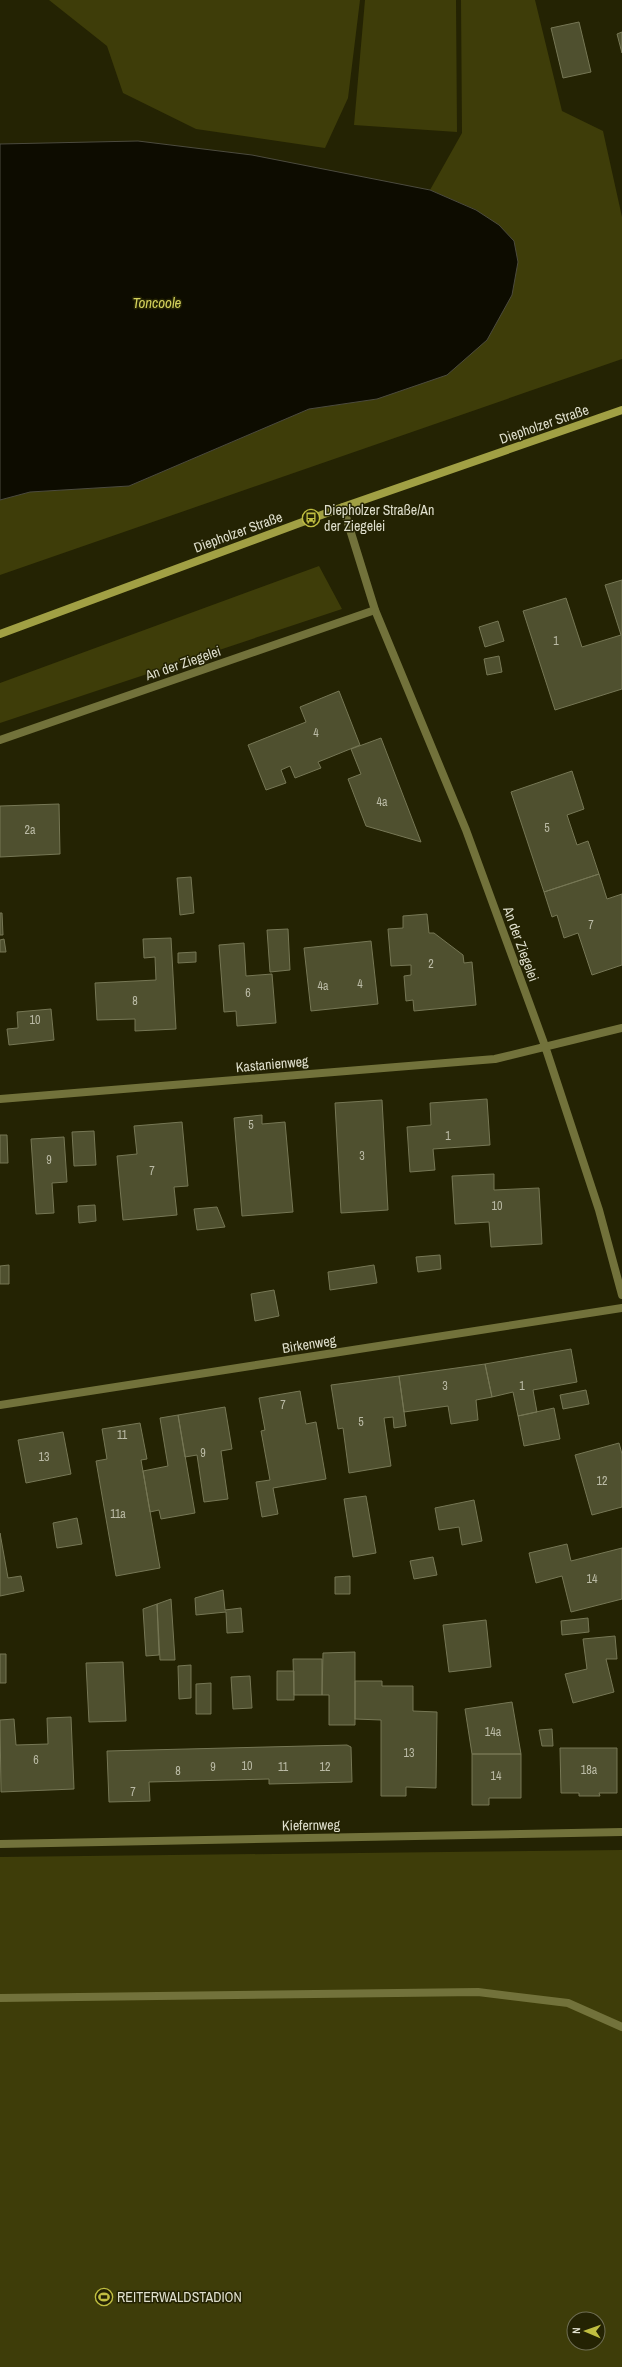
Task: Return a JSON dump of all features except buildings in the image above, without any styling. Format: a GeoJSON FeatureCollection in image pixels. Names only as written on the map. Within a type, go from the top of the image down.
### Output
{"type":"FeatureCollection","features":[{"type":"Feature","properties":{"kind":"main road","name":"Diepholzer Straße"},"geometry":{"type":"LineString","coordinates":[[0,634],[343,507],[622,410]]}},
{"type":"Feature","properties":{"kind":"street","name":"An der Ziegelei"},"geometry":{"type":"LineString","coordinates":[[343,507],[375,610],[466,830],[544,1046],[599,1210],[622,1295]]}},
{"type":"Feature","properties":{"kind":"street","name":"An der Ziegelei"},"geometry":{"type":"LineString","coordinates":[[0,740],[375,610]]}},
{"type":"Feature","properties":{"kind":"street","name":"Kastanienweg"},"geometry":{"type":"LineString","coordinates":[[0,1099],[496,1059],[622,1028]]}},
{"type":"Feature","properties":{"kind":"street","name":"Birkenweg"},"geometry":{"type":"LineString","coordinates":[[0,1405],[622,1308]]}},
{"type":"Feature","properties":{"kind":"street","name":"Kiefernweg"},"geometry":{"type":"LineString","coordinates":[[0,1844],[622,1832]]}},
{"type":"Feature","properties":{"kind":"street"},"geometry":{"type":"LineString","coordinates":[[0,1998],[478,1992],[568,2003],[622,2027]]}},
{"type":"Feature","properties":{"kind":"shaded area"},"geometry":{"type":"Polygon","coordinates":[[[49,0],[360,0],[348,98],[325,148],[196,129],[123,93],[107,46],[49,0]]]}},
{"type":"Feature","properties":{"kind":"shaded area"},"geometry":{"type":"Polygon","coordinates":[[[365,0],[456,0],[457,132],[354,125],[365,0]]]}},
{"type":"Feature","properties":{"kind":"shaded area"},"geometry":{"type":"Polygon","coordinates":[[[461,0],[535,0],[562,111],[603,131],[622,217],[622,359],[0,575],[0,500],[30,492],[129,486],[309,409],[377,399],[477,210],[430,190],[462,133],[461,0]]]}},
{"type":"Feature","properties":{"kind":"shaded area"},"geometry":{"type":"Polygon","coordinates":[[[319,566],[342,609],[0,723],[0,683],[319,566]]]}},
{"type":"Feature","properties":{"kind":"shaded area"},"geometry":{"type":"Polygon","coordinates":[[[622,1850],[622,2367],[0,2367],[0,1857],[622,1850]]]}},
{"type":"Feature","properties":{"kind":"water","name":"Toncoole"},"geometry":{"type":"Polygon","coordinates":[[[138,141],[252,155],[430,190],[476,210],[499,225],[514,241],[518,262],[512,295],[487,340],[447,375],[377,399],[309,409],[129,486],[30,492],[0,500],[0,144],[138,141]]]}},
{"type":"Feature","properties":{"kind":"place","name":"Diepholzer Straße/An der Ziegelei"},"geometry":{"type":"Point","coordinates":[311,518]}},
{"type":"Feature","properties":{"kind":"place","name":"REITERWALDSTADION"},"geometry":{"type":"Point","coordinates":[104,2297]}}]}
